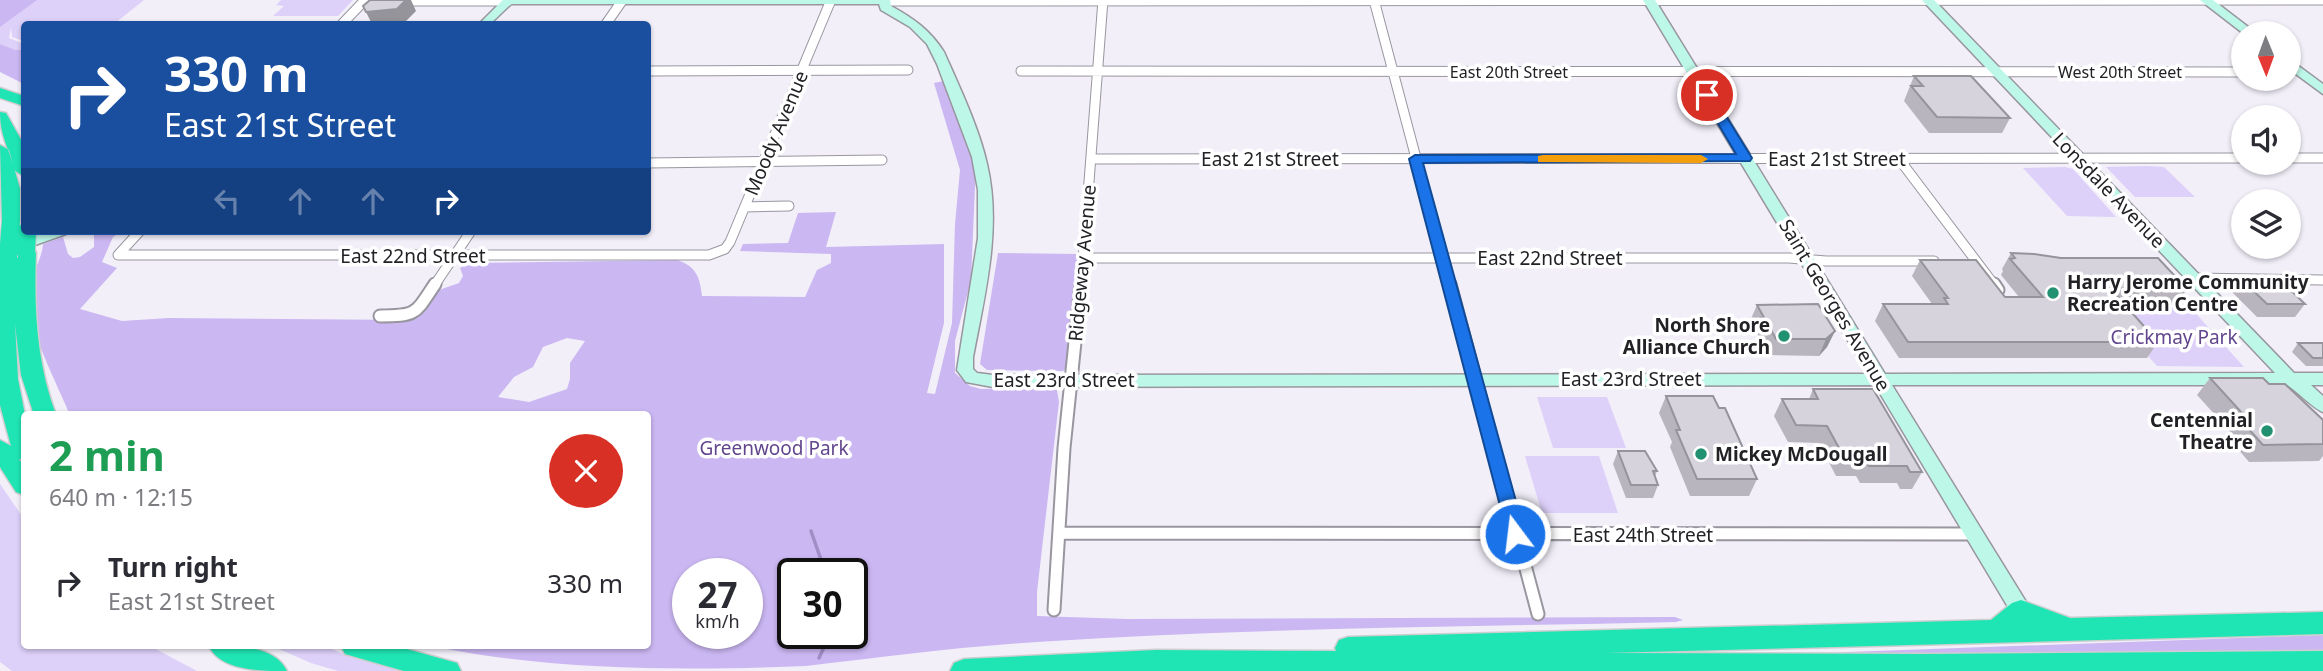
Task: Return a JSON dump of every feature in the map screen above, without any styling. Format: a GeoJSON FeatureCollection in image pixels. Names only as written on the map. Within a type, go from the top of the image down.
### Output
{"type":"FeatureCollection","features":[{"type":"Feature","properties":{"kind":"highway"},"geometry":{"type":"LineString","coordinates":[[0,93],[21,100]]}},
{"type":"Feature","properties":{"kind":"highway"},"geometry":{"type":"LineString","coordinates":[[0,117],[12,137],[21,162]]}},
{"type":"Feature","properties":{"kind":"highway"},"geometry":{"type":"LineString","coordinates":[[0,150],[11,189],[25,340],[35,387],[44,411]]}},
{"type":"Feature","properties":{"kind":"highway"},"geometry":{"type":"LineString","coordinates":[[15,241],[3,321],[4,373],[14,426],[21,444]]}},
{"type":"Feature","properties":{"kind":"highway"},"geometry":{"type":"LineString","coordinates":[[0,448],[21,481]]}},
{"type":"Feature","properties":{"kind":"highway"},"geometry":{"type":"LineString","coordinates":[[1992,632],[2021,611],[2073,631]]}},
{"type":"Feature","properties":{"kind":"highway"},"geometry":{"type":"LineString","coordinates":[[964,671],[1042,666],[1183,651],[2323,623]]}},
{"type":"Feature","properties":{"kind":"highway"},"geometry":{"type":"LineString","coordinates":[[228,649],[273,671]]}},
{"type":"Feature","properties":{"kind":"highway"},"geometry":{"type":"LineString","coordinates":[[365,649],[447,671]]}},
{"type":"Feature","properties":{"kind":"highway"},"geometry":{"type":"LineString","coordinates":[[1042,666],[1364,662],[1896,666],[2323,663]]}},
{"type":"Feature","properties":{"kind":"street"},"geometry":{"type":"LineString","coordinates":[[1374,0],[1538,614]]}},
{"type":"Feature","properties":{"kind":"street","name":"Saint Georges Avenue"},"geometry":{"type":"LineString","coordinates":[[1649,0],[2021,611]]}},
{"type":"Feature","properties":{"kind":"street","name":"Lonsdale Avenue"},"geometry":{"type":"LineString","coordinates":[[1928,0],[2290,379],[2290,391],[2320,413]]}},
{"type":"Feature","properties":{"kind":"street"},"geometry":{"type":"LineString","coordinates":[[2206,0],[2234,21]]}},
{"type":"Feature","properties":{"kind":"street"},"geometry":{"type":"LineString","coordinates":[[385,1],[2323,0]]}},
{"type":"Feature","properties":{"kind":"street"},"geometry":{"type":"LineString","coordinates":[[345,21],[367,1]]}},
{"type":"Feature","properties":{"kind":"street"},"geometry":{"type":"LineString","coordinates":[[487,21],[509,1]]}},
{"type":"Feature","properties":{"kind":"street"},"geometry":{"type":"LineString","coordinates":[[607,21],[616,1]]}},
{"type":"Feature","properties":{"kind":"street","name":"Moody Avenue"},"geometry":{"type":"LineString","coordinates":[[709,255],[725,249],[766,160],[831,1]]}},
{"type":"Feature","properties":{"kind":"street"},"geometry":{"type":"LineString","coordinates":[[851,1],[890,15],[924,34]]}},
{"type":"Feature","properties":{"kind":"street"},"geometry":{"type":"LineString","coordinates":[[885,1],[885,8],[913,22],[924,34]]}},
{"type":"Feature","properties":{"kind":"street","name":"Ridgeway Avenue"},"geometry":{"type":"LineString","coordinates":[[1054,610],[1064,448],[1073,380],[1103,1]]}},
{"type":"Feature","properties":{"kind":"street","name":"East 23rd Street"},"geometry":{"type":"LineString","coordinates":[[924,34],[944,60],[981,165],[984,258],[965,357],[965,370],[972,378],[2323,379]]}},
{"type":"Feature","properties":{"kind":"street"},"geometry":{"type":"LineString","coordinates":[[651,71],[908,70]]}},
{"type":"Feature","properties":{"kind":"street","name":"East 20th Street"},"geometry":{"type":"LineString","coordinates":[[1021,71],[1996,72]]}},
{"type":"Feature","properties":{"kind":"street","name":"West 20th Street"},"geometry":{"type":"LineString","coordinates":[[1996,72],[2231,72]]}},
{"type":"Feature","properties":{"kind":"street"},"geometry":{"type":"LineString","coordinates":[[2301,76],[2323,90]]}},
{"type":"Feature","properties":{"kind":"street","name":"East 21st Street"},"geometry":{"type":"LineString","coordinates":[[1091,159],[2231,158]]}},
{"type":"Feature","properties":{"kind":"street"},"geometry":{"type":"LineString","coordinates":[[2301,158],[2323,158]]}},
{"type":"Feature","properties":{"kind":"street"},"geometry":{"type":"LineString","coordinates":[[1899,159],[1970,260],[1983,267],[2006,302]]}},
{"type":"Feature","properties":{"kind":"street"},"geometry":{"type":"LineString","coordinates":[[651,163],[882,160]]}},
{"type":"Feature","properties":{"kind":"street"},"geometry":{"type":"LineString","coordinates":[[745,207],[789,206]]}},
{"type":"Feature","properties":{"kind":"street"},"geometry":{"type":"LineString","coordinates":[[15,241],[35,235]]}},
{"type":"Feature","properties":{"kind":"street"},"geometry":{"type":"LineString","coordinates":[[15,241],[43,235]]}},
{"type":"Feature","properties":{"kind":"street","name":"East 22nd Street"},"geometry":{"type":"LineString","coordinates":[[136,235],[118,255],[709,255]]}},
{"type":"Feature","properties":{"kind":"street"},"geometry":{"type":"LineString","coordinates":[[380,316],[414,314],[468,235]]}},
{"type":"Feature","properties":{"kind":"street","name":"East 22nd Street"},"geometry":{"type":"LineString","coordinates":[[1083,258],[1950,261]]}},
{"type":"Feature","properties":{"kind":"street"},"geometry":{"type":"LineString","coordinates":[[2194,278],[2323,280]]}},
{"type":"Feature","properties":{"kind":"street","name":"East 24th Street"},"geometry":{"type":"LineString","coordinates":[[1059,533],[1975,534]]}},
{"type":"Feature","properties":{"kind":"green space"},"geometry":{"type":"Polygon","coordinates":[[[0,0],[144,0],[118,21],[21,21],[21,40],[12,37],[11,27],[9,38],[21,43],[21,75],[0,47],[6,47],[0,44],[0,0]]]}},
{"type":"Feature","properties":{"kind":"green space"},"geometry":{"type":"Polygon","coordinates":[[[0,0],[37,0],[0,27],[0,0]]]}},
{"type":"Feature","properties":{"kind":"green space"},"geometry":{"type":"Polygon","coordinates":[[[281,0],[353,0],[338,16],[273,16],[284,6],[276,5],[281,0]]]}},
{"type":"Feature","properties":{"kind":"green space"},"geometry":{"type":"Polygon","coordinates":[[[0,44],[21,50],[21,82],[0,72],[0,44]]]}},
{"type":"Feature","properties":{"kind":"green space","name":"Greenwood Park"},"geometry":{"type":"Polygon","coordinates":[[[944,81],[976,164],[971,280],[955,341],[955,373],[970,386],[981,389],[1049,387],[1057,390],[1059,402],[1037,592],[1037,616],[1127,619],[1675,617],[1683,620],[1117,637],[1008,644],[806,666],[761,668],[570,665],[449,649],[651,649],[651,411],[68,411],[44,356],[28,309],[28,290],[43,244],[63,237],[68,254],[73,258],[80,257],[94,247],[94,235],[116,235],[102,262],[117,268],[80,309],[122,321],[169,318],[408,320],[416,317],[439,290],[459,283],[463,276],[460,268],[469,263],[677,260],[689,265],[696,273],[702,296],[805,297],[817,270],[831,263],[831,254],[740,251],[743,244],[788,243],[798,213],[836,212],[826,247],[944,244],[944,323],[927,393],[935,394],[952,323],[955,224],[960,170],[934,83],[944,81]],[[567,338],[543,347],[533,367],[514,377],[498,397],[529,402],[567,389],[570,363],[585,341],[567,338]]]}},
{"type":"Feature","properties":{"kind":"green space"},"geometry":{"type":"Polygon","coordinates":[[[2106,167],[2164,167],[2195,197],[2135,197],[2106,167]]]}},
{"type":"Feature","properties":{"kind":"green space"},"geometry":{"type":"Polygon","coordinates":[[[2023,168],[2073,169],[2116,217],[2067,216],[2023,168]]]}},
{"type":"Feature","properties":{"kind":"green space"},"geometry":{"type":"Polygon","coordinates":[[[998,253],[1078,254],[1068,367],[1063,371],[987,370],[980,364],[998,253]]]}},
{"type":"Feature","properties":{"kind":"green space","name":"Crickmay Park"},"geometry":{"type":"Polygon","coordinates":[[[2104,307],[2190,307],[2244,367],[2157,366],[2104,307]]]}},
{"type":"Feature","properties":{"kind":"green space"},"geometry":{"type":"Polygon","coordinates":[[[1537,397],[1607,397],[1626,448],[1553,448],[1537,397]]]}},
{"type":"Feature","properties":{"kind":"green space"},"geometry":{"type":"Polygon","coordinates":[[[1525,456],[1599,456],[1618,513],[1542,513],[1525,456]]]}},
{"type":"Feature","properties":{"kind":"green space"},"geometry":{"type":"Polygon","coordinates":[[[0,484],[21,515],[21,649],[156,649],[197,671],[12,671],[0,662],[0,484]]]}},
{"type":"Feature","properties":{"kind":"green space"},"geometry":{"type":"Polygon","coordinates":[[[2323,635],[2323,652],[1793,654],[2323,635]]]}},
{"type":"Feature","properties":{"kind":"green space"},"geometry":{"type":"Polygon","coordinates":[[[279,649],[332,649],[404,671],[338,671],[279,649]]]}},
{"type":"Feature","properties":{"kind":"building"},"geometry":{"type":"Polygon","coordinates":[[[370,0],[406,0],[397,9],[366,12],[363,6],[370,0]]]}},
{"type":"Feature","properties":{"kind":"building"},"geometry":{"type":"Polygon","coordinates":[[[1914,76],[1971,76],[2010,118],[1937,117],[1911,86],[1923,86],[1914,76]]]}},
{"type":"Feature","properties":{"kind":"building"},"geometry":{"type":"Polygon","coordinates":[[[2011,253],[2061,258],[2158,258],[2187,289],[2110,288],[2158,342],[1908,342],[1883,304],[1948,304],[1944,298],[1948,298],[1920,260],[1976,260],[2005,297],[2043,297],[2010,259],[2015,258],[2011,253]]]}},
{"type":"Feature","properties":{"kind":"building"},"geometry":{"type":"Polygon","coordinates":[[[2277,277],[2305,304],[2267,304],[2240,278],[2277,277]]]}},
{"type":"Feature","properties":{"kind":"building"},"geometry":{"type":"Polygon","coordinates":[[[1818,304],[1835,331],[1826,339],[1776,339],[1757,305],[1818,304]]]}},
{"type":"Feature","properties":{"kind":"building"},"geometry":{"type":"Polygon","coordinates":[[[2298,343],[2323,343],[2323,358],[2313,358],[2298,343]]]}},
{"type":"Feature","properties":{"kind":"building"},"geometry":{"type":"Polygon","coordinates":[[[2210,378],[2263,378],[2269,384],[2285,384],[2323,420],[2323,444],[2263,445],[2246,426],[2253,425],[2210,378]]]}},
{"type":"Feature","properties":{"kind":"building"},"geometry":{"type":"Polygon","coordinates":[[[1813,389],[1873,389],[1922,472],[1910,472],[1907,466],[1869,466],[1865,459],[1845,459],[1827,426],[1796,425],[1782,399],[1818,399],[1813,389]]]}},
{"type":"Feature","properties":{"kind":"building"},"geometry":{"type":"Polygon","coordinates":[[[1666,396],[1713,396],[1719,408],[1725,408],[1757,479],[1697,479],[1676,430],[1680,430],[1666,396]]]}},
{"type":"Feature","properties":{"kind":"building"},"geometry":{"type":"Polygon","coordinates":[[[1618,451],[1645,451],[1657,471],[1653,471],[1658,485],[1631,485],[1618,451]]]}},
{"type":"Feature","properties":{"kind":"waterway"},"geometry":{"type":"LineString","coordinates":[[811,531],[820,558]]}},
{"type":"Feature","properties":{"kind":"waterway"},"geometry":{"type":"LineString","coordinates":[[819,658],[823,649]]}},
{"type":"Feature","properties":{"kind":"slow traffic"},"geometry":{"type":"LineString","coordinates":[[1543,159],[1701,159]]}},
{"type":"Feature","properties":{"kind":"place","name":"Harry Jerome Community Recreation Centre"},"geometry":{"type":"Point","coordinates":[2053,293]}},
{"type":"Feature","properties":{"kind":"place","name":"North Shore Alliance Church"},"geometry":{"type":"Point","coordinates":[1784,336]}},
{"type":"Feature","properties":{"kind":"place","name":"Centennial Theatre"},"geometry":{"type":"Point","coordinates":[2267,431]}},
{"type":"Feature","properties":{"kind":"place","name":"Mickey McDougall"},"geometry":{"type":"Point","coordinates":[1701,454]}},
{"type":"Feature","properties":{"kind":"route"},"geometry":{"type":"LineString","coordinates":[[1515,534],[1459,315],[1415,159],[1745,158],[1707,95]]}}]}
